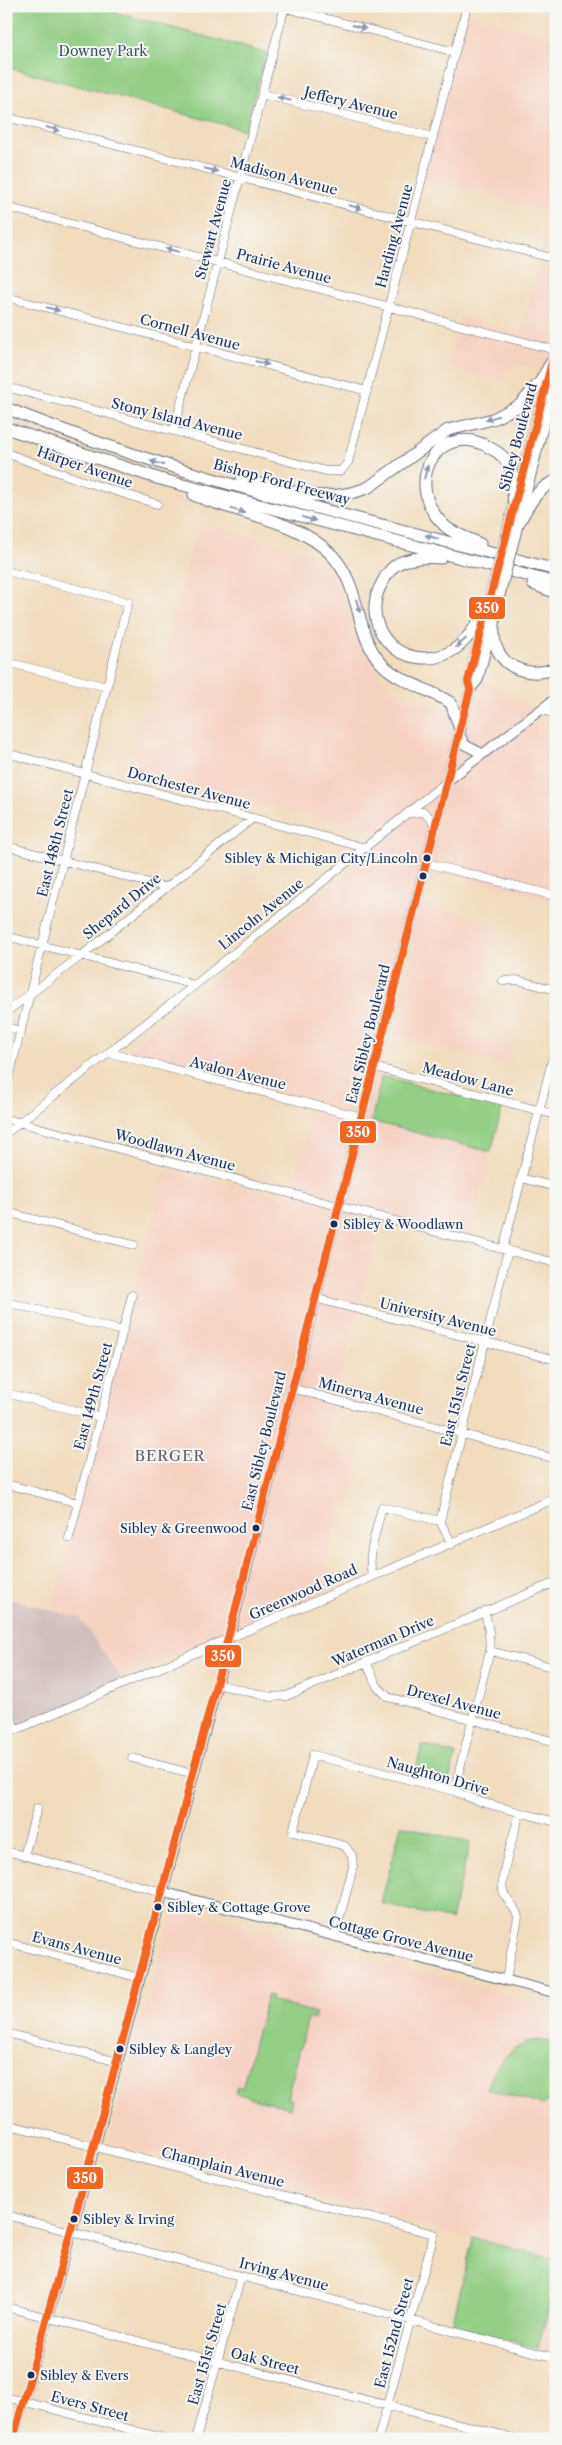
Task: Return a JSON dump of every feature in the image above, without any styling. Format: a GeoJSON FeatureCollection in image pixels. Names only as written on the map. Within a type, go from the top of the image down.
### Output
{"type":"FeatureCollection","features":[{"type":"Feature","properties":{"kind":"highway"},"geometry":{"type":"LineString","coordinates":[[186,472],[224,475],[312,496],[342,496],[357,492],[369,487],[448,430],[493,419],[520,405],[540,382],[551,363]]}},
{"type":"Feature","properties":{"kind":"highway","name":"Bishop Ford Freeway"},"geometry":{"type":"LineString","coordinates":[[6,408],[84,439],[186,472],[556,570]]}},
{"type":"Feature","properties":{"kind":"highway","name":"Bishop Ford Freeway"},"geometry":{"type":"LineString","coordinates":[[6,428],[160,479],[556,583]]}},
{"type":"Feature","properties":{"kind":"highway"},"geometry":{"type":"LineString","coordinates":[[496,554],[447,528],[429,505],[424,489],[424,475],[436,453],[446,446],[471,441],[485,444],[499,453],[509,465],[514,502]]}},
{"type":"Feature","properties":{"kind":"highway"},"geometry":{"type":"LineString","coordinates":[[160,479],[196,496],[284,526],[305,536],[331,555],[349,580],[371,650],[394,674],[450,703],[460,731]]}},
{"type":"Feature","properties":{"kind":"highway"},"geometry":{"type":"LineString","coordinates":[[518,524],[534,497],[548,484],[556,481]]}},
{"type":"Feature","properties":{"kind":"highway"},"geometry":{"type":"LineString","coordinates":[[462,559],[420,558],[399,563],[392,568],[375,597],[376,622],[382,637],[391,646],[404,654],[418,658],[434,659],[448,653],[462,643],[492,608]]}},
{"type":"Feature","properties":{"kind":"highway"},"geometry":{"type":"LineString","coordinates":[[539,565],[556,564]]}},
{"type":"Feature","properties":{"kind":"highway"},"geometry":{"type":"LineString","coordinates":[[514,573],[556,594]]}},
{"type":"Feature","properties":{"kind":"highway"},"geometry":{"type":"LineString","coordinates":[[492,608],[498,651],[504,659],[515,667],[536,674],[556,668]]}},
{"type":"Feature","properties":{"kind":"main road","name":"Sibley Boulevard"},"geometry":{"type":"LineString","coordinates":[[510,536],[514,502],[555,348]]}},
{"type":"Feature","properties":{"kind":"main road","name":"Sibley Boulevard"},"geometry":{"type":"LineString","coordinates":[[510,536],[518,524],[556,377]]}},
{"type":"Feature","properties":{"kind":"main road"},"geometry":{"type":"LineString","coordinates":[[492,608],[510,536]]}},
{"type":"Feature","properties":{"kind":"main road","name":"East Sibley Boulevard"},"geometry":{"type":"LineString","coordinates":[[13,2439],[95,2147],[194,1774],[446,782],[470,690],[478,680],[492,608]]}},
{"type":"Feature","properties":{"kind":"main road","name":"Lincoln Avenue"},"geometry":{"type":"LineString","coordinates":[[446,782],[556,698]]}},
{"type":"Feature","properties":{"kind":"main road"},"geometry":{"type":"LineString","coordinates":[[460,731],[465,745],[483,754]]}},
{"type":"Feature","properties":{"kind":"main road","name":"Cottage Grove Avenue"},"geometry":{"type":"LineString","coordinates":[[163,1892],[556,1993]]}},
{"type":"Feature","properties":{"kind":"street","name":"Harding Avenue"},"geometry":{"type":"LineString","coordinates":[[341,470],[348,462],[467,6]]}},
{"type":"Feature","properties":{"kind":"street"},"geometry":{"type":"LineString","coordinates":[[282,7],[455,52]]}},
{"type":"Feature","properties":{"kind":"street","name":"Stewart Avenue"},"geometry":{"type":"LineString","coordinates":[[174,430],[262,94],[282,7]]}},
{"type":"Feature","properties":{"kind":"street","name":"Jeffery Avenue"},"geometry":{"type":"LineString","coordinates":[[262,94],[433,137]]}},
{"type":"Feature","properties":{"kind":"street","name":"Madison Avenue"},"geometry":{"type":"LineString","coordinates":[[6,117],[556,259]]}},
{"type":"Feature","properties":{"kind":"street","name":"Prairie Avenue"},"geometry":{"type":"LineString","coordinates":[[6,207],[388,307],[555,348]]}},
{"type":"Feature","properties":{"kind":"street","name":"Cornell Avenue"},"geometry":{"type":"LineString","coordinates":[[6,297],[366,391]]}},
{"type":"Feature","properties":{"kind":"street","name":"Stony Island Avenue"},"geometry":{"type":"LineString","coordinates":[[6,388],[174,430],[326,471],[341,470]]}},
{"type":"Feature","properties":{"kind":"street","name":"Harper Avenue"},"geometry":{"type":"LineString","coordinates":[[6,453],[80,480],[157,504]]}},
{"type":"Feature","properties":{"kind":"street","name":"East 148th Street"},"geometry":{"type":"LineString","coordinates":[[6,571],[128,602],[6,1089]]}},
{"type":"Feature","properties":{"kind":"street"},"geometry":{"type":"LineString","coordinates":[[6,662],[107,687]]}},
{"type":"Feature","properties":{"kind":"street"},"geometry":{"type":"LineString","coordinates":[[541,710],[556,714]]}},
{"type":"Feature","properties":{"kind":"street","name":"Dorchester Avenue"},"geometry":{"type":"LineString","coordinates":[[6,754],[366,848]]}},
{"type":"Feature","properties":{"kind":"street","name":"Lincoln Avenue"},"geometry":{"type":"LineString","coordinates":[[6,1133],[195,985],[446,782]]}},
{"type":"Feature","properties":{"kind":"street"},"geometry":{"type":"LineString","coordinates":[[408,814],[418,810],[424,812],[436,825]]}},
{"type":"Feature","properties":{"kind":"street","name":"Shepard Drive"},"geometry":{"type":"LineString","coordinates":[[6,1012],[81,956],[253,818]]}},
{"type":"Feature","properties":{"kind":"street"},"geometry":{"type":"LineString","coordinates":[[6,846],[165,887]]}},
{"type":"Feature","properties":{"kind":"street"},"geometry":{"type":"LineString","coordinates":[[426,863],[556,896]]}},
{"type":"Feature","properties":{"kind":"street"},"geometry":{"type":"LineString","coordinates":[[6,936],[195,985]]}},
{"type":"Feature","properties":{"kind":"street"},"geometry":{"type":"LineString","coordinates":[[503,981],[517,980],[556,990]]}},
{"type":"Feature","properties":{"kind":"street"},"geometry":{"type":"LineString","coordinates":[[6,1027],[21,1031]]}},
{"type":"Feature","properties":{"kind":"street","name":"East 151st Street"},"geometry":{"type":"LineString","coordinates":[[440,1521],[485,1341],[521,1178],[556,1046]]}},
{"type":"Feature","properties":{"kind":"street","name":"Avalon Avenue"},"geometry":{"type":"LineString","coordinates":[[110,1052],[360,1117]]}},
{"type":"Feature","properties":{"kind":"street","name":"Meadow Lane"},"geometry":{"type":"LineString","coordinates":[[374,1067],[556,1115]]}},
{"type":"Feature","properties":{"kind":"street","name":"Woodlawn Avenue"},"geometry":{"type":"LineString","coordinates":[[6,1119],[556,1263]]}},
{"type":"Feature","properties":{"kind":"street"},"geometry":{"type":"LineString","coordinates":[[521,1178],[556,1187]]}},
{"type":"Feature","properties":{"kind":"street"},"geometry":{"type":"LineString","coordinates":[[6,1212],[134,1245]]}},
{"type":"Feature","properties":{"kind":"street","name":"East 149th Street"},"geometry":{"type":"LineString","coordinates":[[69,1538],[132,1294]]}},
{"type":"Feature","properties":{"kind":"street","name":"University Avenue"},"geometry":{"type":"LineString","coordinates":[[314,1298],[556,1360]]}},
{"type":"Feature","properties":{"kind":"street"},"geometry":{"type":"LineString","coordinates":[[6,1302],[123,1331]]}},
{"type":"Feature","properties":{"kind":"street","name":"Minerva Avenue"},"geometry":{"type":"LineString","coordinates":[[291,1388],[461,1432],[552,1458],[556,1466]]}},
{"type":"Feature","properties":{"kind":"street"},"geometry":{"type":"LineString","coordinates":[[6,1393],[101,1417]]}},
{"type":"Feature","properties":{"kind":"street"},"geometry":{"type":"LineString","coordinates":[[6,1484],[78,1503]]}},
{"type":"Feature","properties":{"kind":"street","name":"Greenwood Road"},"geometry":{"type":"LineString","coordinates":[[6,1734],[556,1498]]}},
{"type":"Feature","properties":{"kind":"street"},"geometry":{"type":"LineString","coordinates":[[372,1576],[370,1566],[371,1554],[382,1507],[440,1521],[452,1544]]}},
{"type":"Feature","properties":{"kind":"street","name":"Waterman Drive"},"geometry":{"type":"LineString","coordinates":[[217,1684],[271,1697],[286,1696],[556,1582]]}},
{"type":"Feature","properties":{"kind":"street"},"geometry":{"type":"LineString","coordinates":[[454,1791],[490,1651],[485,1611]]}},
{"type":"Feature","properties":{"kind":"street"},"geometry":{"type":"LineString","coordinates":[[490,1651],[556,1668]]}},
{"type":"Feature","properties":{"kind":"street","name":"Drexel Avenue"},"geometry":{"type":"LineString","coordinates":[[366,1662],[377,1686],[388,1697],[556,1742]]}},
{"type":"Feature","properties":{"kind":"street"},"geometry":{"type":"LineString","coordinates":[[6,1709],[16,1730]]}},
{"type":"Feature","properties":{"kind":"street","name":"Naughton Drive"},"geometry":{"type":"LineString","coordinates":[[335,1936],[353,1867],[352,1856],[345,1846],[293,1832],[313,1755],[454,1791],[481,1802],[556,1822]]}},
{"type":"Feature","properties":{"kind":"street"},"geometry":{"type":"LineString","coordinates":[[132,1758],[194,1774]]}},
{"type":"Feature","properties":{"kind":"street"},"geometry":{"type":"LineString","coordinates":[[24,1856],[37,1808]]}},
{"type":"Feature","properties":{"kind":"street"},"geometry":{"type":"LineString","coordinates":[[506,1980],[518,1917],[517,1911],[506,1896],[502,1884],[520,1813]]}},
{"type":"Feature","properties":{"kind":"street","name":"Cottage Grove Avenue"},"geometry":{"type":"LineString","coordinates":[[6,1851],[163,1892]]}},
{"type":"Feature","properties":{"kind":"street","name":"Evans Avenue"},"geometry":{"type":"LineString","coordinates":[[6,1942],[140,1978]]}},
{"type":"Feature","properties":{"kind":"street"},"geometry":{"type":"LineString","coordinates":[[6,2033],[118,2062]]}},
{"type":"Feature","properties":{"kind":"street","name":"Champlain Avenue"},"geometry":{"type":"LineString","coordinates":[[6,2124],[434,2234]]}},
{"type":"Feature","properties":{"kind":"street","name":"Irving Avenue"},"geometry":{"type":"LineString","coordinates":[[6,2215],[556,2358]]}},
{"type":"Feature","properties":{"kind":"street","name":"East 152nd Street"},"geometry":{"type":"LineString","coordinates":[[378,2439],[434,2234]]}},
{"type":"Feature","properties":{"kind":"street","name":"East 151st Street"},"geometry":{"type":"LineString","coordinates":[[196,2439],[241,2276]]}},
{"type":"Feature","properties":{"kind":"street","name":"Oak Street"},"geometry":{"type":"LineString","coordinates":[[6,2307],[517,2439]]}},
{"type":"Feature","properties":{"kind":"street","name":"Evers Street"},"geometry":{"type":"LineString","coordinates":[[6,2397],[167,2439]]}},
{"type":"Feature","properties":{"kind":"shaded area"},"geometry":{"type":"Polygon","coordinates":[[[459,13],[556,38],[556,327],[550,351],[556,353],[556,371],[509,363],[506,382],[447,368],[460,316],[521,332],[552,213],[417,176],[459,13]]]}},
{"type":"Feature","properties":{"kind":"shaded area"},"geometry":{"type":"Polygon","coordinates":[[[198,521],[311,554],[333,571],[349,625],[391,694],[472,717],[481,680],[531,707],[532,724],[556,729],[556,901],[432,869],[424,903],[500,924],[471,1037],[511,1046],[506,1065],[388,1033],[378,1073],[382,1076],[371,1121],[491,1152],[467,1244],[381,1221],[322,1448],[359,1457],[349,1501],[343,1501],[324,1568],[344,1573],[340,1585],[121,1678],[80,1618],[52,1611],[166,1167],[289,1199],[314,1106],[269,1090],[128,1051],[391,835],[124,773],[142,708],[151,710],[198,521]]]}},
{"type":"Feature","properties":{"kind":"shaded area"},"geometry":{"type":"Polygon","coordinates":[[[6,1598],[80,1618],[124,1683],[6,1734],[6,1598]]]}},
{"type":"Feature","properties":{"kind":"shaded area"},"geometry":{"type":"Polygon","coordinates":[[[173,1908],[556,2007],[556,2260],[108,2143],[173,1908]]]}},
{"type":"Feature","properties":{"kind":"shaded area"},"geometry":{"type":"Polygon","coordinates":[[[556,2282],[556,2352],[538,2348],[556,2282]]]}},
{"type":"Feature","properties":{"kind":"green space","name":"Downey Park"},"geometry":{"type":"Polygon","coordinates":[[[6,6],[92,6],[266,53],[245,130],[6,67],[6,6]]]}},
{"type":"Feature","properties":{"kind":"green space"},"geometry":{"type":"Polygon","coordinates":[[[382,1076],[502,1108],[491,1152],[371,1121],[382,1076]]]}},
{"type":"Feature","properties":{"kind":"green space"},"geometry":{"type":"Polygon","coordinates":[[[422,1745],[456,1754],[448,1784],[414,1776],[422,1745]]]}},
{"type":"Feature","properties":{"kind":"green space"},"geometry":{"type":"Polygon","coordinates":[[[401,1825],[470,1843],[451,1920],[381,1903],[401,1825]]]}},
{"type":"Feature","properties":{"kind":"green space"},"geometry":{"type":"Polygon","coordinates":[[[267,1995],[272,1997],[271,2001],[316,2013],[314,2020],[308,2018],[287,2098],[292,2099],[290,2108],[235,2093],[237,2086],[242,2088],[267,1995]]]}},
{"type":"Feature","properties":{"kind":"green space"},"geometry":{"type":"Polygon","coordinates":[[[536,2040],[556,2042],[557,2068],[555,2085],[553,2093],[543,2105],[487,2089],[495,2071],[505,2057],[518,2047],[536,2040]]]}},
{"type":"Feature","properties":{"kind":"green space"},"geometry":{"type":"Polygon","coordinates":[[[473,2238],[556,2260],[556,2282],[538,2348],[452,2325],[473,2238]]]}},
{"type":"Feature","properties":{"kind":"transit line","name":"350"},"geometry":{"type":"LineString","coordinates":[[13,2439],[132,2003],[247,1566],[470,690],[468,681],[556,347]]}},
{"type":"Feature","properties":{"kind":"place","name":"Sibley & Michigan City/Lincoln"},"geometry":{"type":"Point","coordinates":[427,858]}},
{"type":"Feature","properties":{"kind":"place","name":"Sibley & Woodlawn"},"geometry":{"type":"Point","coordinates":[334,1224]}},
{"type":"Feature","properties":{"kind":"place","name":"Sibley & Greenwood"},"geometry":{"type":"Point","coordinates":[256,1528]}},
{"type":"Feature","properties":{"kind":"place","name":"Sibley & Cottage Grove"},"geometry":{"type":"Point","coordinates":[158,1907]}},
{"type":"Feature","properties":{"kind":"place","name":"Sibley & Langley"},"geometry":{"type":"Point","coordinates":[120,2049]}},
{"type":"Feature","properties":{"kind":"place","name":"Sibley & Irving"},"geometry":{"type":"Point","coordinates":[74,2219]}},
{"type":"Feature","properties":{"kind":"place","name":"Sibley & Evers"},"geometry":{"type":"Point","coordinates":[31,2375]}},
{"type":"Feature","properties":{"kind":"district","name":"BERGER"},"geometry":{"type":"Point","coordinates":[170,1455]}}]}
